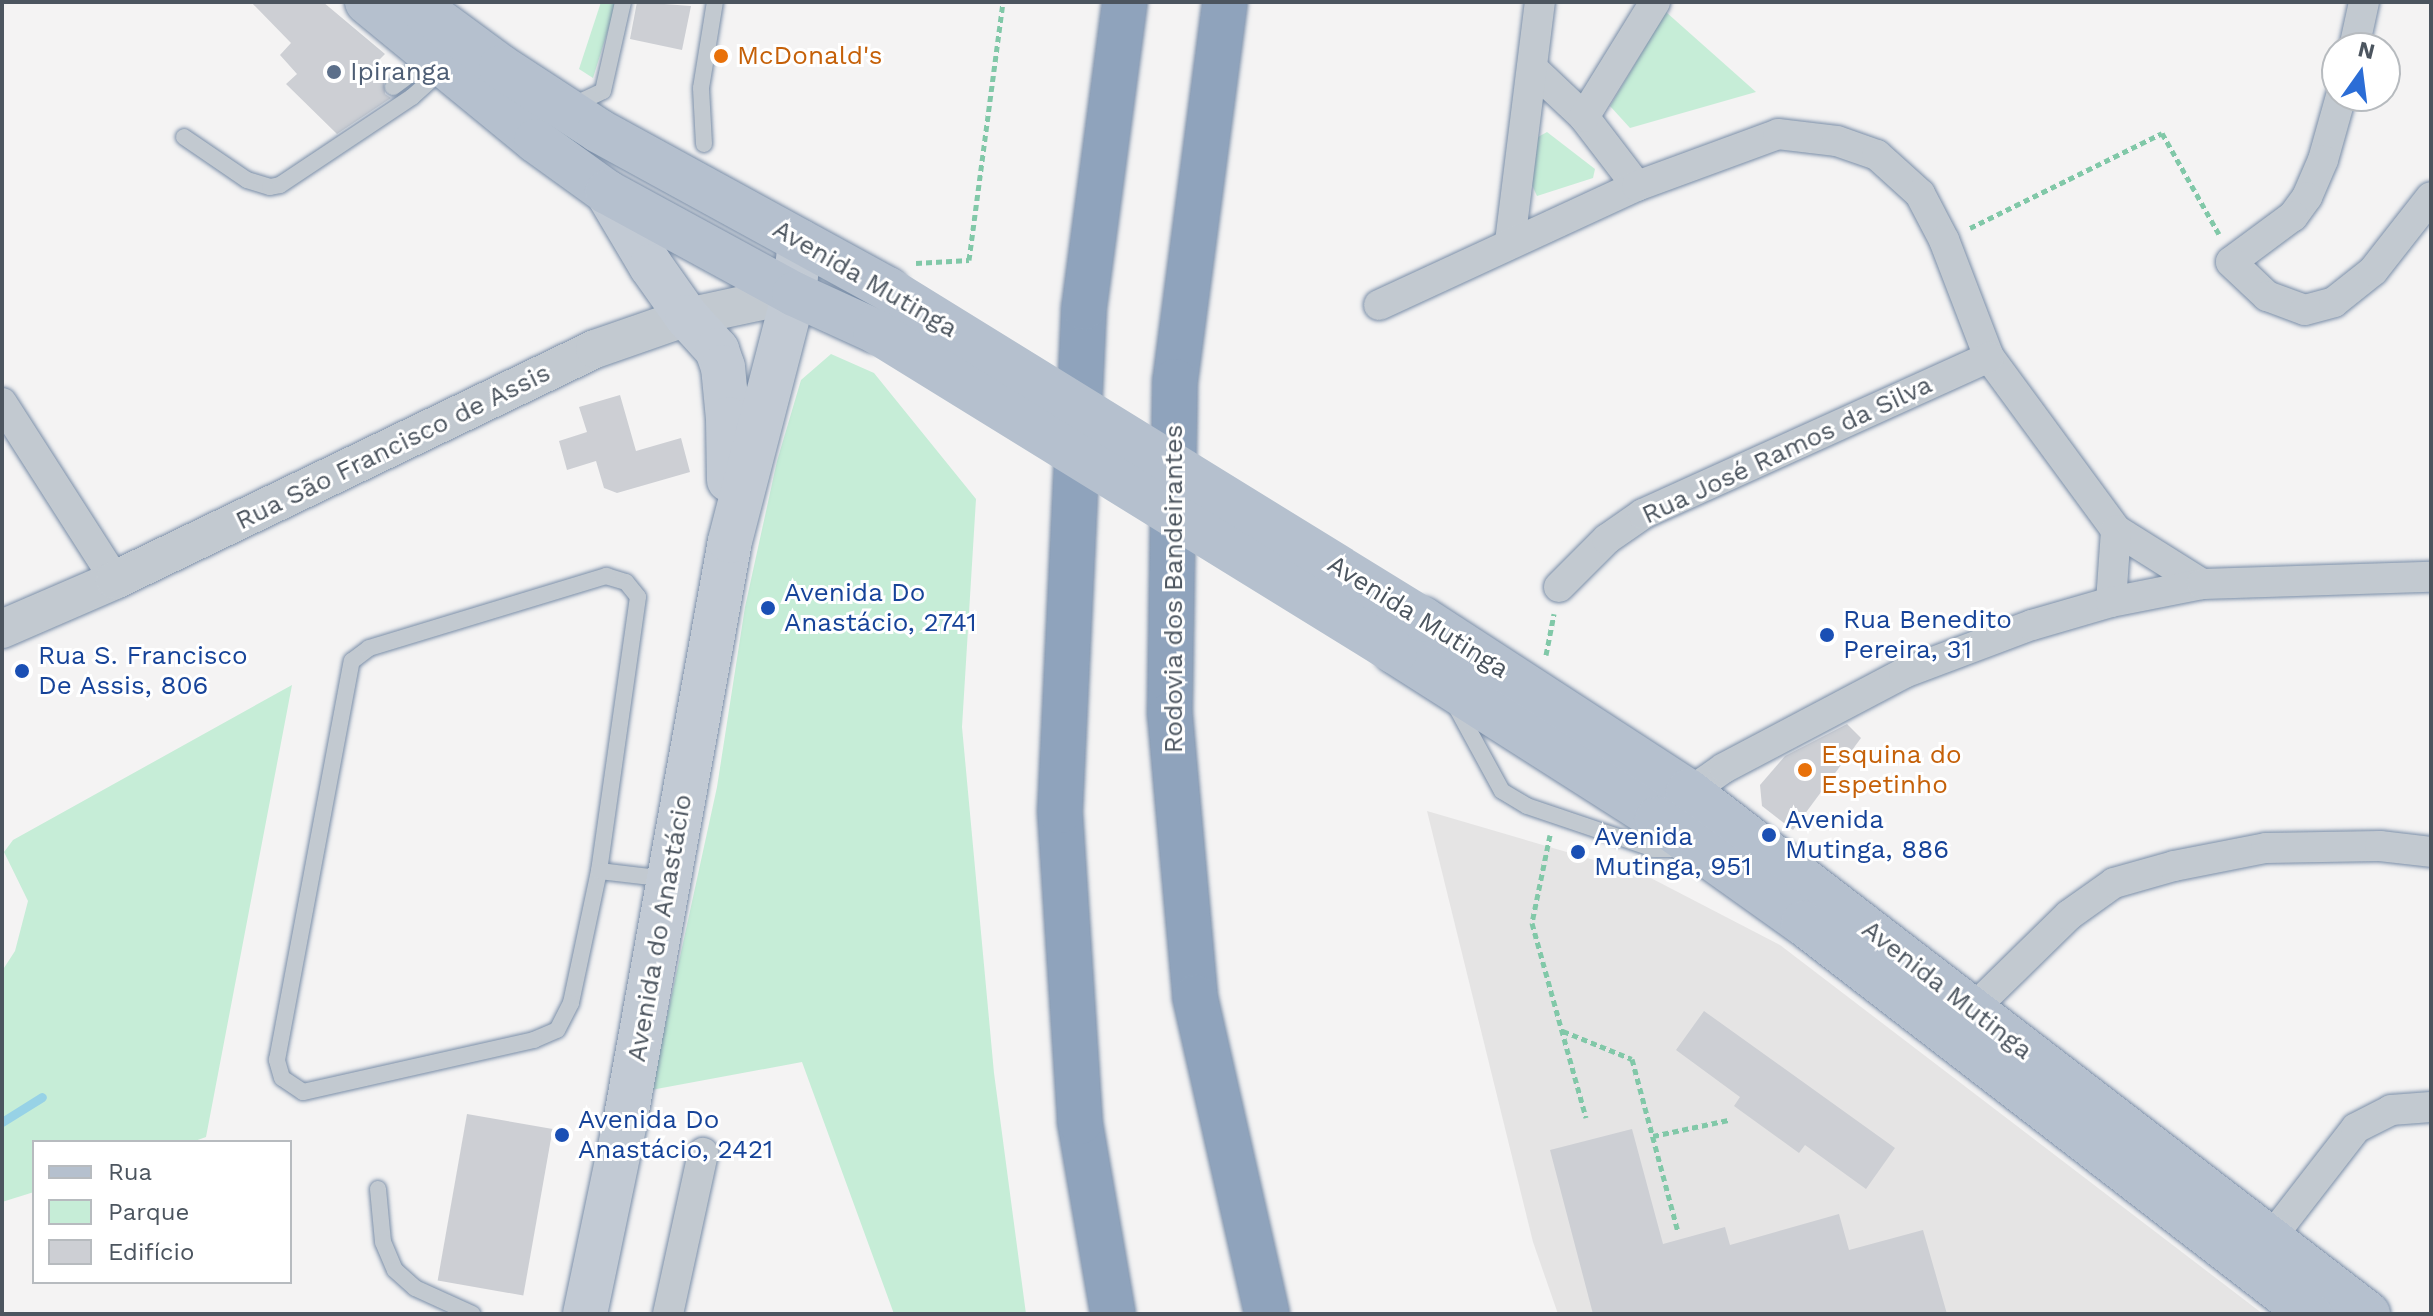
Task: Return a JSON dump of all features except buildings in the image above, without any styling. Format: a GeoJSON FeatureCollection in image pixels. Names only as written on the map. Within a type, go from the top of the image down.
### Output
{"type":"FeatureCollection","features":[{"type":"Feature","properties":{"kind":"highway"},"geometry":{"type":"LineString","coordinates":[[1113,1314],[1080,1122],[1060,811],[1084,308],[1125,2]]}},
{"type":"Feature","properties":{"kind":"highway","name":"Rodovia dos Bandeirantes"},"geometry":{"type":"LineString","coordinates":[[1225,2],[1175,381],[1170,715],[1195,997],[1267,1314]]}},
{"type":"Feature","properties":{"kind":"main road","name":"Avenida Mutinga"},"geometry":{"type":"LineString","coordinates":[[367,2],[536,141],[607,192],[794,294],[875,331],[1442,680],[1672,805],[1973,1009],[2368,1314]]}},
{"type":"Feature","properties":{"kind":"main road","name":"Avenida Mutinga"},"geometry":{"type":"LineString","coordinates":[[413,2],[565,109],[721,198],[800,241],[898,276],[1539,692],[1672,805],[1695,849],[1901,997],[2301,1311]]}},
{"type":"Feature","properties":{"kind":"main road"},"geometry":{"type":"LineString","coordinates":[[607,192],[625,178],[644,176],[709,198],[721,198]]}},
{"type":"Feature","properties":{"kind":"main road","name":"Avenida do Anastácio"},"geometry":{"type":"LineString","coordinates":[[607,192],[623,224],[687,317],[717,350],[723,367],[728,419],[730,541]]}},
{"type":"Feature","properties":{"kind":"main road","name":"Avenida do Anastácio"},"geometry":{"type":"LineString","coordinates":[[585,1314],[625,1122],[730,541],[794,294],[800,241]]}},
{"type":"Feature","properties":{"kind":"street"},"geometry":{"type":"LineString","coordinates":[[1510,242],[1540,2]]}},
{"type":"Feature","properties":{"kind":"street"},"geometry":{"type":"LineString","coordinates":[[1584,117],[1655,2]]}},
{"type":"Feature","properties":{"kind":"street"},"geometry":{"type":"LineString","coordinates":[[2357,32],[2364,2]]}},
{"type":"Feature","properties":{"kind":"street"},"geometry":{"type":"LineString","coordinates":[[1532,68],[1584,117],[1637,186]]}},
{"type":"Feature","properties":{"kind":"street"},"geometry":{"type":"LineString","coordinates":[[2336,112],[2323,160],[2307,197],[2293,216],[2231,262],[2267,296],[2305,310],[2334,302],[2373,271],[2431,197]]}},
{"type":"Feature","properties":{"kind":"street"},"geometry":{"type":"LineString","coordinates":[[1379,305],[1637,186],[1778,134],[1837,141],[1877,155],[1920,194],[1944,240],[1989,357],[2116,530],[2202,584]]}},
{"type":"Feature","properties":{"kind":"street","name":"Rua São Francisco de Assis"},"geometry":{"type":"LineString","coordinates":[[2,629],[115,580],[595,349],[687,317],[794,294]]}},
{"type":"Feature","properties":{"kind":"street","name":"Rua José Ramos da Silva"},"geometry":{"type":"LineString","coordinates":[[1559,587],[1607,539],[1643,514],[1989,357]]}},
{"type":"Feature","properties":{"kind":"street"},"geometry":{"type":"LineString","coordinates":[[2,403],[115,580]]}},
{"type":"Feature","properties":{"kind":"street"},"geometry":{"type":"LineString","coordinates":[[2111,602],[2116,530]]}},
{"type":"Feature","properties":{"kind":"street"},"geometry":{"type":"LineString","coordinates":[[1672,805],[1724,768],[1904,673],[2032,625],[2111,602],[2202,584],[2431,577]]}},
{"type":"Feature","properties":{"kind":"street"},"geometry":{"type":"LineString","coordinates":[[1901,997],[1973,1009],[2069,915],[2114,883],[2174,866],[2266,848],[2380,846],[2431,852]]}},
{"type":"Feature","properties":{"kind":"street"},"geometry":{"type":"LineString","coordinates":[[2301,1311],[2270,1239],[2356,1128],[2391,1110],[2431,1107]]}},
{"type":"Feature","properties":{"kind":"street"},"geometry":{"type":"LineString","coordinates":[[668,1314],[703,1153]]}},
{"type":"Feature","properties":{"kind":"lane"},"geometry":{"type":"LineString","coordinates":[[565,109],[603,91],[623,2]]}},
{"type":"Feature","properties":{"kind":"lane"},"geometry":{"type":"LineString","coordinates":[[704,144],[701,88],[715,2]]}},
{"type":"Feature","properties":{"kind":"lane"},"geometry":{"type":"LineString","coordinates":[[393,87],[442,61]]}},
{"type":"Feature","properties":{"kind":"lane"},"geometry":{"type":"LineString","coordinates":[[184,137],[247,180],[270,187],[280,185],[412,97],[442,61]]}},
{"type":"Feature","properties":{"kind":"lane"},"geometry":{"type":"LineString","coordinates":[[606,576],[626,582],[638,597],[599,871],[571,1003],[557,1030],[534,1040],[303,1092],[282,1078],[277,1060],[346,678],[352,661],[369,648],[606,576]]}},
{"type":"Feature","properties":{"kind":"lane"},"geometry":{"type":"LineString","coordinates":[[1442,680],[1502,791],[1527,806],[1654,849],[1695,849]]}},
{"type":"Feature","properties":{"kind":"lane"},"geometry":{"type":"LineString","coordinates":[[599,871],[668,879]]}},
{"type":"Feature","properties":{"kind":"lane"},"geometry":{"type":"LineString","coordinates":[[378,1189],[383,1242],[395,1270],[415,1288],[472,1314]]}},
{"type":"Feature","properties":{"kind":"path"},"geometry":{"type":"LineString","coordinates":[[898,276],[969,260],[1003,2]]}},
{"type":"Feature","properties":{"kind":"path"},"geometry":{"type":"LineString","coordinates":[[1944,240],[2162,133],[2221,238],[2231,262]]}},
{"type":"Feature","properties":{"kind":"path"},"geometry":{"type":"LineString","coordinates":[[1539,692],[1559,587]]}},
{"type":"Feature","properties":{"kind":"path"},"geometry":{"type":"LineString","coordinates":[[1551,830],[1532,923],[1586,1118]]}},
{"type":"Feature","properties":{"kind":"path"},"geometry":{"type":"LineString","coordinates":[[1562,1031],[1632,1059],[1678,1232]]}},
{"type":"Feature","properties":{"kind":"path"},"geometry":{"type":"LineString","coordinates":[[1653,1136],[1728,1120]]}},
{"type":"Feature","properties":{"kind":"shaded area"},"geometry":{"type":"Polygon","coordinates":[[[1427,811],[1645,875],[1780,945],[2263,1314],[1558,1314],[1533,1242],[1427,811]]]}},
{"type":"Feature","properties":{"kind":"green space"},"geometry":{"type":"Polygon","coordinates":[[[601,2],[614,2],[614,11],[593,78],[579,69],[601,2]]]}},
{"type":"Feature","properties":{"kind":"green space"},"geometry":{"type":"Polygon","coordinates":[[[1666,12],[1756,92],[1630,128],[1610,106],[1666,12]]]}},
{"type":"Feature","properties":{"kind":"green space"},"geometry":{"type":"Polygon","coordinates":[[[1547,132],[1595,169],[1593,178],[1537,196],[1532,185],[1538,137],[1547,132]]]}},
{"type":"Feature","properties":{"kind":"green space"},"geometry":{"type":"Polygon","coordinates":[[[831,354],[874,373],[976,499],[962,727],[994,1073],[1026,1314],[894,1314],[802,1062],[651,1090],[717,787],[745,607],[777,461],[801,380],[831,354]]]}},
{"type":"Feature","properties":{"kind":"green space"},"geometry":{"type":"Polygon","coordinates":[[[292,685],[206,1137],[198,1140],[32,1140],[32,1193],[2,1202],[2,971],[15,951],[28,901],[4,852],[13,840],[292,685]]]}},
{"type":"Feature","properties":{"kind":"waterway"},"geometry":{"type":"LineString","coordinates":[[2,1122],[42,1097]]}},
{"type":"Feature","properties":{"kind":"place","name":"McDonald's"},"geometry":{"type":"Point","coordinates":[721,56]}},
{"type":"Feature","properties":{"kind":"place","name":"Ipiranga"},"geometry":{"type":"Point","coordinates":[334,72]}},
{"type":"Feature","properties":{"kind":"place","name":"Avenida Do Anastácio, 2741"},"geometry":{"type":"Point","coordinates":[768,608]}},
{"type":"Feature","properties":{"kind":"place","name":"Rua Benedito Pereira, 31"},"geometry":{"type":"Point","coordinates":[1827,635]}},
{"type":"Feature","properties":{"kind":"place","name":"Rua S. Francisco De Assis, 806"},"geometry":{"type":"Point","coordinates":[22,671]}},
{"type":"Feature","properties":{"kind":"place","name":"Esquina do Espetinho"},"geometry":{"type":"Point","coordinates":[1805,770]}},
{"type":"Feature","properties":{"kind":"place","name":"Avenida Mutinga, 886"},"geometry":{"type":"Point","coordinates":[1769,835]}},
{"type":"Feature","properties":{"kind":"place","name":"Avenida Mutinga, 951"},"geometry":{"type":"Point","coordinates":[1578,852]}},
{"type":"Feature","properties":{"kind":"place","name":"Avenida Do Anastácio, 2421"},"geometry":{"type":"Point","coordinates":[562,1135]}}]}
